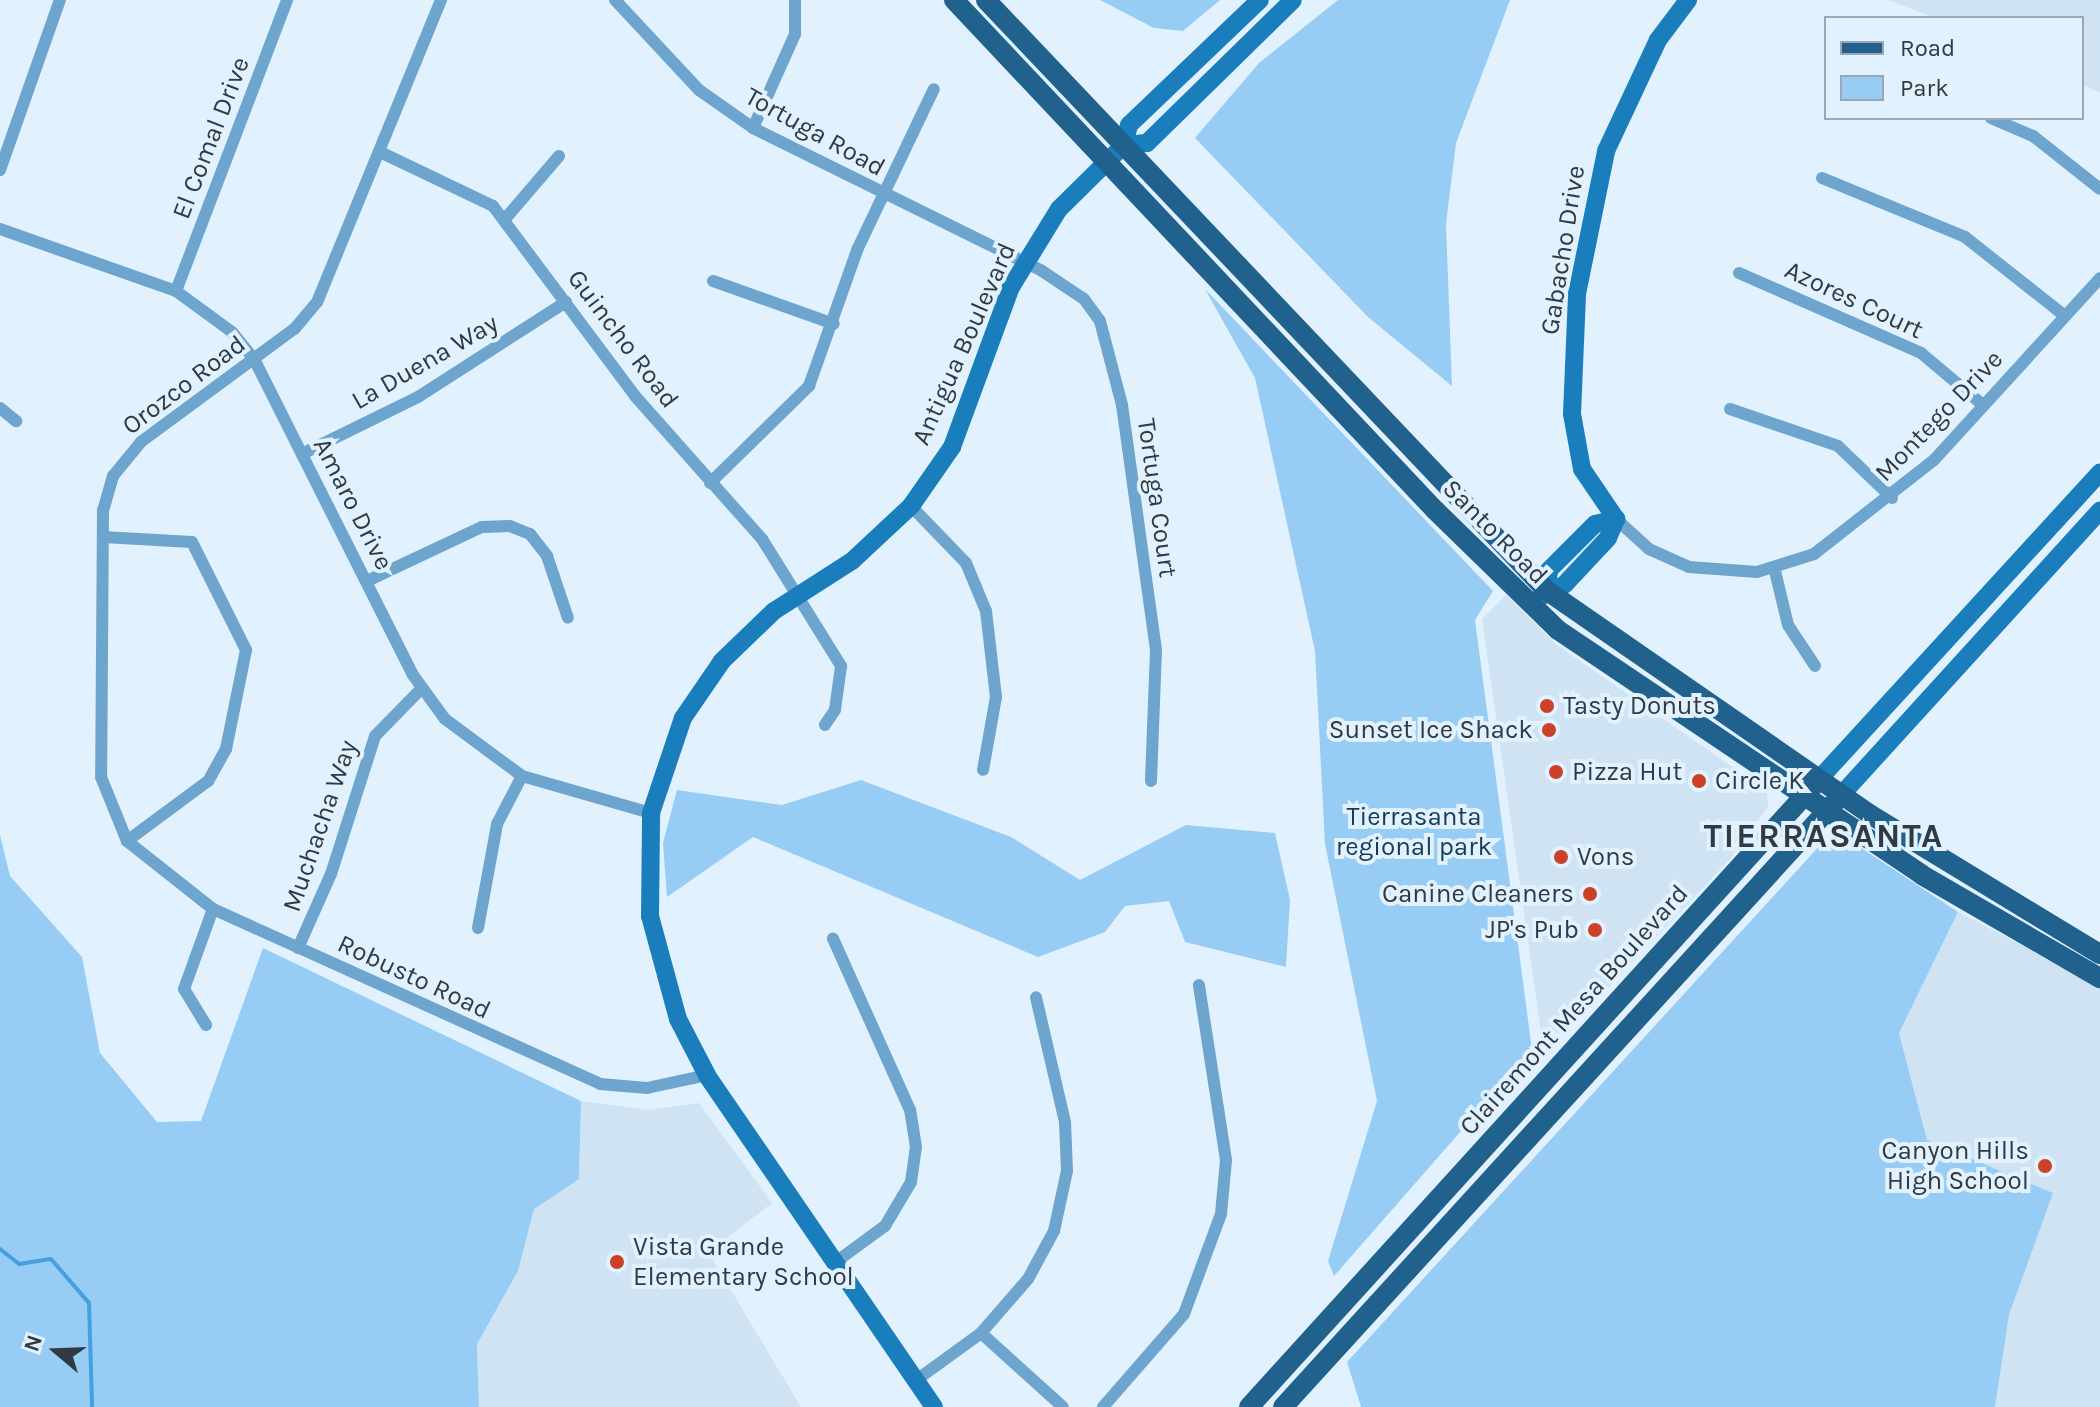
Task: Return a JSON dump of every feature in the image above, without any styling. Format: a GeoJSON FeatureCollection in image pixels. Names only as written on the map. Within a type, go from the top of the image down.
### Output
{"type":"FeatureCollection","features":[{"type":"Feature","properties":{"kind":"main road","name":"Santo Road"},"geometry":{"type":"LineString","coordinates":[[954,0],[1531,606],[1637,687],[1827,810],[2100,978]]}},
{"type":"Feature","properties":{"kind":"main road","name":"Santo Road"},"geometry":{"type":"LineString","coordinates":[[986,0],[1546,590],[1843,793],[2100,954]]}},
{"type":"Feature","properties":{"kind":"main road","name":"Clairemont Mesa Boulevard"},"geometry":{"type":"LineString","coordinates":[[1249,1407],[1821,777]]}},
{"type":"Feature","properties":{"kind":"main road","name":"Clairemont Mesa Boulevard"},"geometry":{"type":"LineString","coordinates":[[1283,1407],[1843,793]]}},
{"type":"Feature","properties":{"kind":"street"},"geometry":{"type":"LineString","coordinates":[[0,170],[60,0]]}},
{"type":"Feature","properties":{"kind":"street","name":"El Comal Drive"},"geometry":{"type":"LineString","coordinates":[[176,291],[287,0]]}},
{"type":"Feature","properties":{"kind":"street","name":"Orozco Road"},"geometry":{"type":"LineString","coordinates":[[127,841],[101,777],[103,510],[126,457],[254,359],[317,302],[441,0]]}},
{"type":"Feature","properties":{"kind":"street","name":"Tortuga Road"},"geometry":{"type":"LineString","coordinates":[[615,0],[699,90],[753,128],[1023,261]]}},
{"type":"Feature","properties":{"kind":"street"},"geometry":{"type":"LineString","coordinates":[[753,128],[795,34],[795,0]]}},
{"type":"Feature","properties":{"kind":"street","name":"Antigua Boulevard"},"geometry":{"type":"LineString","coordinates":[[934,1407],[833,1264],[707,1075],[678,1019],[650,916],[651,813],[683,718],[738,643],[797,596],[852,561],[911,506],[972,404],[1023,261],[1059,209],[1124,145],[1129,125],[1260,0]]}},
{"type":"Feature","properties":{"kind":"street","name":"Antigua Boulevard"},"geometry":{"type":"LineString","coordinates":[[1124,145],[1147,143],[1293,0]]}},
{"type":"Feature","properties":{"kind":"street","name":"Gabacho Drive"},"geometry":{"type":"LineString","coordinates":[[1616,519],[1582,469],[1572,414],[1577,294],[1606,151],[1658,40],[1688,0]]}},
{"type":"Feature","properties":{"kind":"street"},"geometry":{"type":"LineString","coordinates":[[710,483],[797,402],[834,324],[882,194],[934,89]]}},
{"type":"Feature","properties":{"kind":"street"},"geometry":{"type":"LineString","coordinates":[[1996,120],[2033,136],[2100,189]]}},
{"type":"Feature","properties":{"kind":"street","name":"Guincho Road"},"geometry":{"type":"LineString","coordinates":[[380,152],[469,191],[505,219],[566,302],[710,483],[762,539],[841,666],[835,710],[825,725]]}},
{"type":"Feature","properties":{"kind":"street"},"geometry":{"type":"LineString","coordinates":[[505,219],[559,156]]}},
{"type":"Feature","properties":{"kind":"street"},"geometry":{"type":"LineString","coordinates":[[1822,178],[1965,237],[2065,316]]}},
{"type":"Feature","properties":{"kind":"street","name":"Amaro Drive"},"geometry":{"type":"LineString","coordinates":[[0,229],[176,291],[232,332],[254,359],[422,688],[468,743],[522,776],[651,813]]}},
{"type":"Feature","properties":{"kind":"street","name":"Tortuga Court"},"geometry":{"type":"LineString","coordinates":[[1023,261],[1084,299],[1112,349],[1156,650],[1151,781]]}},
{"type":"Feature","properties":{"kind":"street","name":"Azores Court"},"geometry":{"type":"LineString","coordinates":[[1739,273],[1921,353],[1983,405]]}},
{"type":"Feature","properties":{"kind":"street","name":"Montego Drive"},"geometry":{"type":"LineString","coordinates":[[1616,519],[1649,549],[1689,567],[1732,573],[1774,567],[1814,554],[1892,498],[2100,278]]}},
{"type":"Feature","properties":{"kind":"street"},"geometry":{"type":"LineString","coordinates":[[713,281],[834,324]]}},
{"type":"Feature","properties":{"kind":"street","name":"La Duena Way"},"geometry":{"type":"LineString","coordinates":[[302,454],[418,397],[566,302]]}},
{"type":"Feature","properties":{"kind":"street"},"geometry":{"type":"LineString","coordinates":[[0,408],[16,421]]}},
{"type":"Feature","properties":{"kind":"street"},"geometry":{"type":"LineString","coordinates":[[1730,409],[1838,446],[1892,498]]}},
{"type":"Feature","properties":{"kind":"street","name":"Clairemont Mesa Boulevard"},"geometry":{"type":"LineString","coordinates":[[1821,777],[2100,472]]}},
{"type":"Feature","properties":{"kind":"street"},"geometry":{"type":"LineString","coordinates":[[911,506],[966,563],[986,611],[996,697],[983,770]]}},
{"type":"Feature","properties":{"kind":"street","name":"Clairemont Mesa Boulevard"},"geometry":{"type":"LineString","coordinates":[[1843,793],[2100,511]]}},
{"type":"Feature","properties":{"kind":"street"},"geometry":{"type":"LineString","coordinates":[[1531,606],[1546,590],[1565,584],[1608,538],[1616,519]]}},
{"type":"Feature","properties":{"kind":"street"},"geometry":{"type":"LineString","coordinates":[[367,581],[482,527],[510,526],[530,534],[547,556],[568,618]]}},
{"type":"Feature","properties":{"kind":"street"},"geometry":{"type":"LineString","coordinates":[[103,537],[192,542],[246,650],[226,749],[208,781],[127,841]]}},
{"type":"Feature","properties":{"kind":"street"},"geometry":{"type":"LineString","coordinates":[[1774,567],[1788,625],[1815,666]]}},
{"type":"Feature","properties":{"kind":"street","name":"Muchacha Way"},"geometry":{"type":"LineString","coordinates":[[298,948],[331,874],[375,736],[422,688]]}},
{"type":"Feature","properties":{"kind":"street"},"geometry":{"type":"LineString","coordinates":[[478,928],[497,824],[522,776]]}},
{"type":"Feature","properties":{"kind":"street","name":"Robusto Road"},"geometry":{"type":"LineString","coordinates":[[127,841],[213,909],[600,1084],[647,1088],[707,1075]]}},
{"type":"Feature","properties":{"kind":"street"},"geometry":{"type":"LineString","coordinates":[[206,1025],[184,989],[213,909]]}},
{"type":"Feature","properties":{"kind":"street"},"geometry":{"type":"LineString","coordinates":[[833,939],[910,1110],[916,1147],[911,1182],[885,1226],[833,1264]]}},
{"type":"Feature","properties":{"kind":"street"},"geometry":{"type":"LineString","coordinates":[[1103,1407],[1184,1314],[1221,1214],[1226,1160],[1199,985]]}},
{"type":"Feature","properties":{"kind":"street"},"geometry":{"type":"LineString","coordinates":[[915,1381],[981,1333],[1028,1279],[1054,1231],[1067,1171],[1065,1122],[1036,997]]}},
{"type":"Feature","properties":{"kind":"street"},"geometry":{"type":"LineString","coordinates":[[981,1333],[1063,1407]]}},
{"type":"Feature","properties":{"kind":"shaded area"},"geometry":{"type":"Polygon","coordinates":[[[1888,0],[2100,0],[2100,93],[2084,85],[2084,16],[1930,16],[1888,0]]]}},
{"type":"Feature","properties":{"kind":"shaded area"},"geometry":{"type":"Polygon","coordinates":[[[1506,595],[1557,645],[1767,791],[1768,807],[1730,859],[1566,1033],[1541,1032],[1482,619],[1506,595]]]}},
{"type":"Feature","properties":{"kind":"shaded area","name":"Canyon Hills High School"},"geometry":{"type":"Polygon","coordinates":[[[1958,912],[2100,986],[2100,1407],[1995,1407],[2009,1315],[2053,1193],[1927,1140],[1899,1033],[1958,912]]]}},
{"type":"Feature","properties":{"kind":"shaded area","name":"Vista Grande Elementary School"},"geometry":{"type":"Polygon","coordinates":[[[581,1101],[648,1110],[699,1103],[772,1203],[708,1252],[801,1407],[479,1407],[477,1344],[518,1271],[534,1208],[579,1179],[581,1101]]]}},
{"type":"Feature","properties":{"kind":"green space"},"geometry":{"type":"Polygon","coordinates":[[[1100,0],[1220,0],[1183,31],[1154,28],[1100,0]]]}},
{"type":"Feature","properties":{"kind":"green space"},"geometry":{"type":"Polygon","coordinates":[[[1338,0],[1510,0],[1456,143],[1446,224],[1452,386],[1368,317],[1195,138],[1259,63],[1338,0]]]}},
{"type":"Feature","properties":{"kind":"green space","name":"Tierrasanta regional park"},"geometry":{"type":"Polygon","coordinates":[[[1205,289],[1493,591],[1475,620],[1532,1050],[1334,1276],[1328,1261],[1377,1101],[1325,844],[1315,651],[1255,378],[1205,289]]]}},
{"type":"Feature","properties":{"kind":"green space","name":"Tierrasanta regional park"},"geometry":{"type":"Polygon","coordinates":[[[861,780],[1011,837],[1080,880],[1186,825],[1275,833],[1290,900],[1286,967],[1185,942],[1169,901],[1125,906],[1105,932],[1038,957],[753,837],[667,897],[663,843],[677,790],[782,805],[861,780]]]}},
{"type":"Feature","properties":{"kind":"green space"},"geometry":{"type":"Polygon","coordinates":[[[1834,830],[1958,912],[1899,1033],[1927,1140],[2053,1193],[2009,1315],[1995,1407],[1361,1407],[1347,1362],[1834,830]]]}},
{"type":"Feature","properties":{"kind":"green space"},"geometry":{"type":"Polygon","coordinates":[[[0,835],[10,876],[82,957],[100,1053],[157,1122],[201,1121],[263,948],[581,1101],[579,1179],[534,1209],[518,1271],[477,1344],[479,1407],[0,1407],[0,835]]]}},
{"type":"Feature","properties":{"kind":"waterway"},"geometry":{"type":"LineString","coordinates":[[0,1249],[19,1264],[51,1259],[89,1303],[92,1407]]}},
{"type":"Feature","properties":{"kind":"place","name":"Tasty Donuts"},"geometry":{"type":"Point","coordinates":[1547,706]}},
{"type":"Feature","properties":{"kind":"place","name":"Sunset Ice Shack"},"geometry":{"type":"Point","coordinates":[1549,730]}},
{"type":"Feature","properties":{"kind":"place","name":"Pizza Hut"},"geometry":{"type":"Point","coordinates":[1556,772]}},
{"type":"Feature","properties":{"kind":"place","name":"Circle K"},"geometry":{"type":"Point","coordinates":[1699,781]}},
{"type":"Feature","properties":{"kind":"place","name":"Vons"},"geometry":{"type":"Point","coordinates":[1561,857]}},
{"type":"Feature","properties":{"kind":"place","name":"Canine Cleaners"},"geometry":{"type":"Point","coordinates":[1590,894]}},
{"type":"Feature","properties":{"kind":"place","name":"JP's Pub"},"geometry":{"type":"Point","coordinates":[1595,930]}},
{"type":"Feature","properties":{"kind":"place","name":"Canyon Hills High School"},"geometry":{"type":"Point","coordinates":[2045,1166]}},
{"type":"Feature","properties":{"kind":"place","name":"Vista Grande Elementary School"},"geometry":{"type":"Point","coordinates":[617,1262]}},
{"type":"Feature","properties":{"kind":"district","name":"TIERRASANTA"},"geometry":{"type":"Point","coordinates":[1824,837]}}]}
